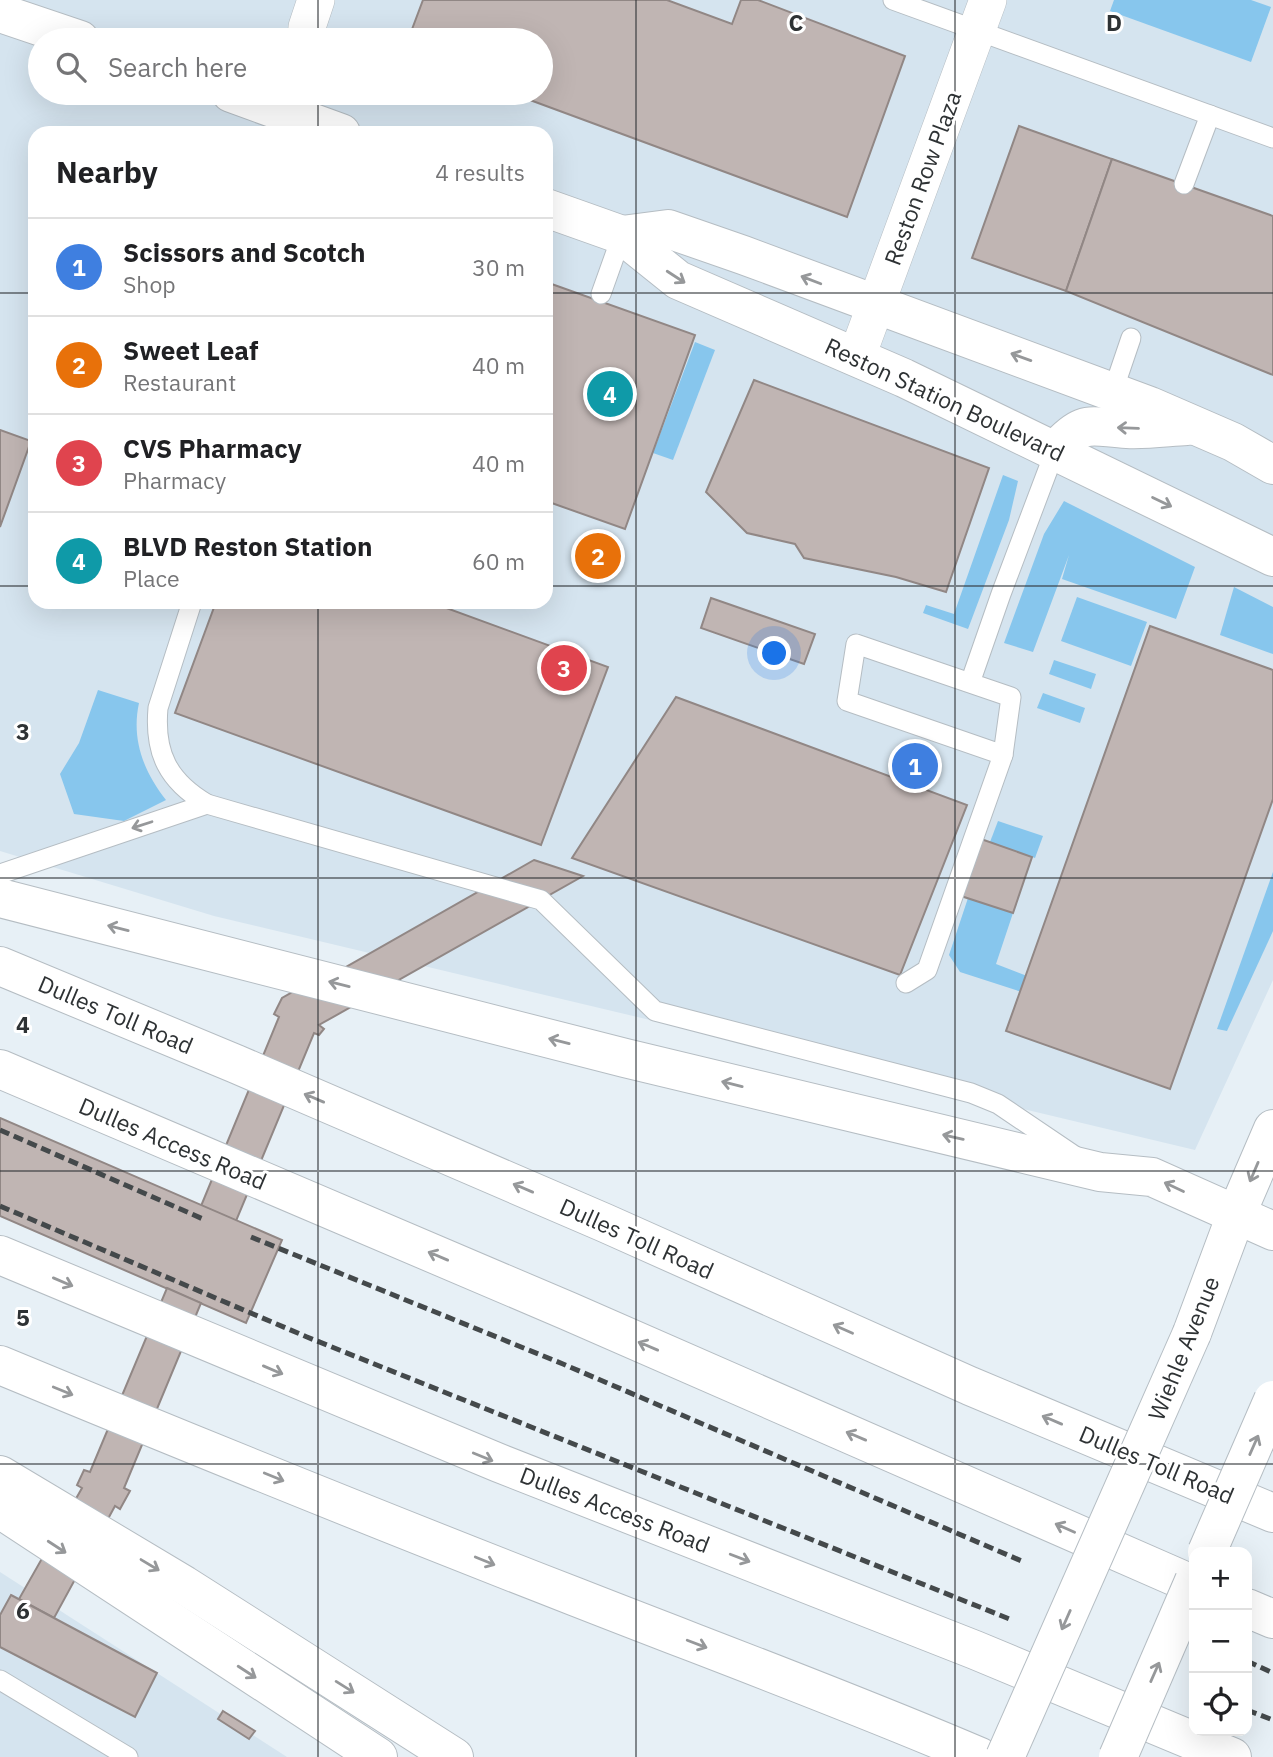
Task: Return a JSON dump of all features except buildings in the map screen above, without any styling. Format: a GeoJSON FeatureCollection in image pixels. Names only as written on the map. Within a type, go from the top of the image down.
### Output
{"type":"FeatureCollection","features":[{"type":"Feature","properties":{"kind":"main road"},"geometry":{"type":"LineString","coordinates":[[0,13],[44,28]]}},
{"type":"Feature","properties":{"kind":"main road"},"geometry":{"type":"LineString","coordinates":[[267,105],[324,126]]}},
{"type":"Feature","properties":{"kind":"main road","name":"Reston Station Boulevard"},"geometry":{"type":"LineString","coordinates":[[553,210],[622,235],[678,280],[857,356],[1273,557]]}},
{"type":"Feature","properties":{"kind":"main road","name":"Reston Station Boulevard"},"geometry":{"type":"LineString","coordinates":[[622,235],[668,229],[1113,391],[1233,442],[1273,465]]}},
{"type":"Feature","properties":{"kind":"main road"},"geometry":{"type":"LineString","coordinates":[[1055,451],[1070,434],[1084,427],[1101,425],[1127,429],[1196,425]]}},
{"type":"Feature","properties":{"kind":"main road"},"geometry":{"type":"LineString","coordinates":[[0,898],[625,1058],[1100,1172],[1152,1177],[1273,1231]]}},
{"type":"Feature","properties":{"kind":"main road","name":"Dulles Toll Road"},"geometry":{"type":"LineString","coordinates":[[0,966],[605,1223],[970,1386],[1273,1513]]}},
{"type":"Feature","properties":{"kind":"main road","name":"Dulles Access Road"},"geometry":{"type":"LineString","coordinates":[[0,1069],[1189,1581]]}},
{"type":"Feature","properties":{"kind":"main road","name":"Wiehle Avenue"},"geometry":{"type":"LineString","coordinates":[[1005,1757],[1192,1333],[1236,1215],[1273,1129]]}},
{"type":"Feature","properties":{"kind":"main road","name":"Dulles Access Road"},"geometry":{"type":"LineString","coordinates":[[0,1255],[486,1458],[975,1650],[1232,1757]]}},
{"type":"Feature","properties":{"kind":"main road"},"geometry":{"type":"LineString","coordinates":[[0,1365],[576,1598],[880,1715],[980,1757]]}},
{"type":"Feature","properties":{"kind":"main road"},"geometry":{"type":"LineString","coordinates":[[1209,1547],[1273,1400]]}},
{"type":"Feature","properties":{"kind":"main road"},"geometry":{"type":"LineString","coordinates":[[0,1475],[184,1585],[454,1757]]}},
{"type":"Feature","properties":{"kind":"main road"},"geometry":{"type":"LineString","coordinates":[[0,1509],[378,1757]]}},
{"type":"Feature","properties":{"kind":"main road"},"geometry":{"type":"LineString","coordinates":[[1118,1757],[1189,1594]]}},
{"type":"Feature","properties":{"kind":"main road"},"geometry":{"type":"LineString","coordinates":[[1252,1610],[1273,1619]]}},
{"type":"Feature","properties":{"kind":"street"},"geometry":{"type":"LineString","coordinates":[[307,28],[316,0]]}},
{"type":"Feature","properties":{"kind":"street","name":"Reston Row Plaza"},"geometry":{"type":"LineString","coordinates":[[857,356],[983,15]]}},
{"type":"Feature","properties":{"kind":"lane"},"geometry":{"type":"LineString","coordinates":[[893,0],[983,15],[1210,114],[1273,138]]}},
{"type":"Feature","properties":{"kind":"lane"},"geometry":{"type":"LineString","coordinates":[[1184,184],[1210,114]]}},
{"type":"Feature","properties":{"kind":"lane"},"geometry":{"type":"LineString","coordinates":[[601,295],[622,235]]}},
{"type":"Feature","properties":{"kind":"lane"},"geometry":{"type":"LineString","coordinates":[[1113,391],[1131,338]]}},
{"type":"Feature","properties":{"kind":"lane"},"geometry":{"type":"LineString","coordinates":[[970,683],[1055,451]]}},
{"type":"Feature","properties":{"kind":"lane"},"geometry":{"type":"LineString","coordinates":[[190,609],[158,708],[157,722],[158,740],[164,760],[187,792],[207,804],[541,900],[655,1011],[971,1093],[999,1104],[1100,1172]]}},
{"type":"Feature","properties":{"kind":"lane"},"geometry":{"type":"LineString","coordinates":[[906,983],[927,970],[1003,755],[1012,697],[856,644],[847,701],[1003,755]]}},
{"type":"Feature","properties":{"kind":"lane"},"geometry":{"type":"LineString","coordinates":[[0,874],[207,804]]}},
{"type":"Feature","properties":{"kind":"lane"},"geometry":{"type":"LineString","coordinates":[[0,1681],[128,1757]]}},
{"type":"Feature","properties":{"kind":"shaded area"},"geometry":{"type":"Polygon","coordinates":[[[0,0],[1273,0],[1273,980],[1195,1150],[214,916],[0,851],[0,0]]]}},
{"type":"Feature","properties":{"kind":"shaded area"},"geometry":{"type":"Polygon","coordinates":[[[1114,0],[1251,0],[1271,7],[1251,62],[1110,11],[1114,0]]]}},
{"type":"Feature","properties":{"kind":"shaded area"},"geometry":{"type":"Polygon","coordinates":[[[695,342],[715,350],[673,460],[653,453],[695,342]]]}},
{"type":"Feature","properties":{"kind":"shaded area"},"geometry":{"type":"Polygon","coordinates":[[[1003,475],[1018,481],[1009,520],[968,629],[923,613],[926,605],[954,614],[1003,475]]]}},
{"type":"Feature","properties":{"kind":"shaded area"},"geometry":{"type":"Polygon","coordinates":[[[1064,501],[1195,567],[1176,619],[1062,579],[1069,555],[1033,652],[1004,643],[1044,534],[1064,501]]]}},
{"type":"Feature","properties":{"kind":"shaded area"},"geometry":{"type":"Polygon","coordinates":[[[1234,587],[1273,607],[1273,654],[1220,635],[1234,587]]]}},
{"type":"Feature","properties":{"kind":"shaded area"},"geometry":{"type":"Polygon","coordinates":[[[1077,597],[1147,622],[1131,666],[1061,641],[1077,597]]]}},
{"type":"Feature","properties":{"kind":"shaded area"},"geometry":{"type":"Polygon","coordinates":[[[1054,660],[1096,674],[1091,689],[1049,674],[1054,660]]]}},
{"type":"Feature","properties":{"kind":"shaded area"},"geometry":{"type":"Polygon","coordinates":[[[98,690],[139,703],[137,730],[141,755],[151,778],[166,800],[124,821],[74,814],[60,774],[79,743],[98,690]]]}},
{"type":"Feature","properties":{"kind":"shaded area"},"geometry":{"type":"Polygon","coordinates":[[[1043,693],[1085,708],[1080,723],[1037,708],[1043,693]]]}},
{"type":"Feature","properties":{"kind":"shaded area"},"geometry":{"type":"Polygon","coordinates":[[[998,821],[1043,836],[1035,858],[990,842],[998,821]]]}},
{"type":"Feature","properties":{"kind":"shaded area"},"geometry":{"type":"Polygon","coordinates":[[[1273,872],[1273,931],[1227,1031],[1217,1029],[1273,872]]]}},
{"type":"Feature","properties":{"kind":"shaded area"},"geometry":{"type":"Polygon","coordinates":[[[968,898],[1013,913],[996,964],[1035,979],[1034,996],[960,972],[949,955],[968,898]]]}},
{"type":"Feature","properties":{"kind":"shaded area"},"geometry":{"type":"Polygon","coordinates":[[[0,1572],[157,1673],[287,1757],[0,1757],[0,1572]]]}},
{"type":"Feature","properties":{"kind":"railway"},"geometry":{"type":"LineString","coordinates":[[0,1130],[203,1219]]}},
{"type":"Feature","properties":{"kind":"railway"},"geometry":{"type":"LineString","coordinates":[[0,1206],[307,1337],[1012,1620]]}},
{"type":"Feature","properties":{"kind":"railway"},"geometry":{"type":"LineString","coordinates":[[251,1237],[563,1364],[1024,1562]]}},
{"type":"Feature","properties":{"kind":"railway"},"geometry":{"type":"LineString","coordinates":[[1252,1663],[1273,1673]]}},
{"type":"Feature","properties":{"kind":"railway"},"geometry":{"type":"LineString","coordinates":[[1252,1712],[1273,1720]]}},
{"type":"Feature","properties":{"kind":"place","name":"BLVD Reston Station"},"geometry":{"type":"Point","coordinates":[610,394]}},
{"type":"Feature","properties":{"kind":"place","name":"Sweet Leaf"},"geometry":{"type":"Point","coordinates":[598,556]}},
{"type":"Feature","properties":{"kind":"place","name":"CVS Pharmacy"},"geometry":{"type":"Point","coordinates":[564,668]}},
{"type":"Feature","properties":{"kind":"place","name":"Scissors and Scotch"},"geometry":{"type":"Point","coordinates":[915,766]}}]}
